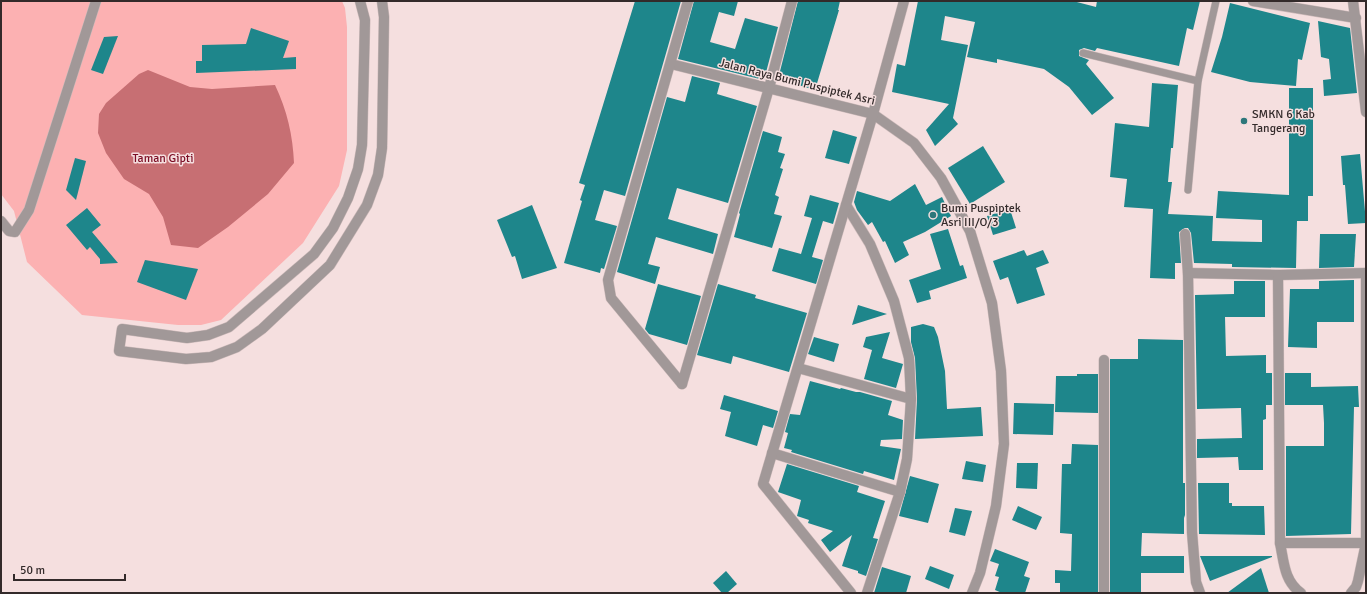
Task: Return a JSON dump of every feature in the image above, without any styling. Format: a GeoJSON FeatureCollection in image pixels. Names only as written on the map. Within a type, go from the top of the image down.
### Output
{"type":"FeatureCollection","features":[{"type":"Feature","properties":{"kind":"street"},"geometry":{"type":"LineString","coordinates":[[1,221],[9,231],[15,232],[29,210],[96,1]]}},
{"type":"Feature","properties":{"kind":"street"},"geometry":{"type":"LineString","coordinates":[[360,1],[365,20],[362,145],[356,176],[348,198],[334,228],[314,254],[229,327],[208,335],[187,338],[122,329],[120,351],[186,359],[211,357],[224,352],[236,347],[262,329],[330,265],[367,205],[378,175],[382,148],[384,17],[382,1]]}},
{"type":"Feature","properties":{"kind":"street"},"geometry":{"type":"LineString","coordinates":[[688,1],[608,280],[611,298],[682,384],[769,88],[792,1]]}},
{"type":"Feature","properties":{"kind":"street"},"geometry":{"type":"LineString","coordinates":[[852,593],[763,484],[873,114],[904,1]]}},
{"type":"Feature","properties":{"kind":"street"},"geometry":{"type":"LineString","coordinates":[[1253,1],[1356,18]]}},
{"type":"Feature","properties":{"kind":"street"},"geometry":{"type":"LineString","coordinates":[[1353,1],[1366,106]]}},
{"type":"Feature","properties":{"kind":"street","name":"Jalan Raya Bumi Puspiptek Asri"},"geometry":{"type":"LineString","coordinates":[[671,64],[873,114],[914,143],[941,178],[970,230],[992,303],[1002,371],[1004,444],[996,506],[980,573],[972,593]]}},
{"type":"Feature","properties":{"kind":"street"},"geometry":{"type":"LineString","coordinates":[[846,205],[870,244],[894,301],[909,358],[911,399],[907,459],[900,492],[866,593]]}},
{"type":"Feature","properties":{"kind":"street"},"geometry":{"type":"LineString","coordinates":[[1185,234],[1188,273],[1192,532],[1196,582],[1200,593]]}},
{"type":"Feature","properties":{"kind":"street"},"geometry":{"type":"LineString","coordinates":[[1188,273],[1278,275],[1366,273],[1366,542],[1358,581],[1351,593]]}},
{"type":"Feature","properties":{"kind":"street"},"geometry":{"type":"LineString","coordinates":[[1278,275],[1280,543],[1286,576],[1293,586],[1301,593]]}},
{"type":"Feature","properties":{"kind":"street"},"geometry":{"type":"LineString","coordinates":[[1104,360],[1104,593]]}},
{"type":"Feature","properties":{"kind":"street"},"geometry":{"type":"LineString","coordinates":[[798,368],[911,399]]}},
{"type":"Feature","properties":{"kind":"street"},"geometry":{"type":"LineString","coordinates":[[772,453],[900,492]]}},
{"type":"Feature","properties":{"kind":"street"},"geometry":{"type":"LineString","coordinates":[[1280,543],[1366,542]]}},
{"type":"Feature","properties":{"kind":"lane"},"geometry":{"type":"LineString","coordinates":[[1188,190],[1198,81],[1216,1]]}},
{"type":"Feature","properties":{"kind":"lane"},"geometry":{"type":"LineString","coordinates":[[1084,53],[1198,81]]}},
{"type":"Feature","properties":{"kind":"green space","name":"Taman Gipti"},"geometry":{"type":"Polygon","coordinates":[[[1,1],[342,1],[345,8],[347,27],[347,150],[339,186],[303,243],[221,320],[201,325],[178,325],[82,315],[27,262],[14,211],[1,194],[1,1]]]}},
{"type":"Feature","properties":{"kind":"shaded area"},"geometry":{"type":"Polygon","coordinates":[[[148,70],[190,87],[212,89],[275,85],[286,114],[291,133],[294,163],[268,194],[228,227],[198,248],[171,245],[163,217],[149,194],[124,179],[106,153],[98,133],[99,114],[106,103],[139,74],[148,70]]]}},
{"type":"Feature","properties":{"kind":"building"},"geometry":{"type":"Polygon","coordinates":[[[635,1],[681,1],[625,196],[604,190],[595,220],[617,226],[604,269],[601,268],[600,273],[564,263],[582,201],[580,200],[585,185],[579,183],[635,1]]]}},
{"type":"Feature","properties":{"kind":"building"},"geometry":{"type":"Polygon","coordinates":[[[694,1],[738,1],[734,16],[719,12],[710,42],[735,49],[745,18],[778,27],[764,80],[678,59],[694,1]]]}},
{"type":"Feature","properties":{"kind":"building"},"geometry":{"type":"Polygon","coordinates":[[[798,1],[840,1],[839,10],[815,90],[778,79],[798,1]]]}},
{"type":"Feature","properties":{"kind":"building"},"geometry":{"type":"Polygon","coordinates":[[[918,1],[1073,1],[1096,7],[1097,1],[1200,1],[1193,30],[1187,28],[1179,66],[1097,48],[1095,51],[1084,48],[1079,50],[1079,56],[1089,60],[1086,64],[1114,98],[1092,115],[1069,87],[1044,69],[997,59],[997,63],[967,57],[975,22],[945,16],[941,40],[968,45],[953,118],[958,124],[935,146],[926,130],[949,104],[892,92],[897,64],[905,66],[918,1]]]}},
{"type":"Feature","properties":{"kind":"building"},"geometry":{"type":"Polygon","coordinates":[[[1230,3],[1310,23],[1302,60],[1298,59],[1296,86],[1250,82],[1211,72],[1222,37],[1230,3]]]}},
{"type":"Feature","properties":{"kind":"building"},"geometry":{"type":"Polygon","coordinates":[[[1318,21],[1350,28],[1357,93],[1324,96],[1323,80],[1331,79],[1329,59],[1321,57],[1318,21]]]}},
{"type":"Feature","properties":{"kind":"building"},"geometry":{"type":"Polygon","coordinates":[[[251,28],[289,41],[283,58],[296,57],[296,69],[196,73],[196,61],[202,61],[202,45],[246,44],[251,28]]]}},
{"type":"Feature","properties":{"kind":"building"},"geometry":{"type":"Polygon","coordinates":[[[118,36],[103,74],[91,70],[104,37],[118,36]]]}},
{"type":"Feature","properties":{"kind":"building"},"geometry":{"type":"Polygon","coordinates":[[[692,76],[720,83],[717,94],[757,106],[728,203],[677,188],[668,219],[718,234],[713,254],[656,237],[648,264],[660,267],[655,284],[617,272],[667,97],[685,102],[692,76]]]}},
{"type":"Feature","properties":{"kind":"building"},"geometry":{"type":"Polygon","coordinates":[[[1152,83],[1178,85],[1173,148],[1171,148],[1168,182],[1172,182],[1168,214],[1213,216],[1212,241],[1262,242],[1262,220],[1216,218],[1218,191],[1289,195],[1289,88],[1313,88],[1313,196],[1308,196],[1308,221],[1297,221],[1296,268],[1232,267],[1232,264],[1194,263],[1191,233],[1188,228],[1185,228],[1179,232],[1181,263],[1175,263],[1175,279],[1150,278],[1153,209],[1124,207],[1127,179],[1110,177],[1115,123],[1149,127],[1152,83]]]}},
{"type":"Feature","properties":{"kind":"building"},"geometry":{"type":"Polygon","coordinates":[[[833,130],[857,137],[849,164],[825,158],[833,130]]]}},
{"type":"Feature","properties":{"kind":"building"},"geometry":{"type":"Polygon","coordinates":[[[763,131],[782,137],[778,152],[785,154],[780,168],[783,169],[775,195],[779,197],[774,214],[782,216],[772,248],[734,237],[739,213],[763,131]]]}},
{"type":"Feature","properties":{"kind":"building"},"geometry":{"type":"Polygon","coordinates":[[[983,146],[1005,182],[970,204],[948,168],[983,146]]]}},
{"type":"Feature","properties":{"kind":"building"},"geometry":{"type":"Polygon","coordinates":[[[1360,154],[1366,223],[1348,224],[1341,156],[1360,154]]]}},
{"type":"Feature","properties":{"kind":"building"},"geometry":{"type":"Polygon","coordinates":[[[75,158],[86,161],[76,200],[66,190],[75,158]]]}},
{"type":"Feature","properties":{"kind":"building"},"geometry":{"type":"Polygon","coordinates":[[[915,184],[926,205],[942,197],[951,216],[925,232],[903,242],[909,255],[895,263],[885,241],[883,242],[872,222],[868,225],[857,210],[854,202],[857,191],[890,201],[915,184]]]}},
{"type":"Feature","properties":{"kind":"building"},"geometry":{"type":"Polygon","coordinates":[[[810,195],[839,203],[833,224],[823,221],[812,257],[823,260],[816,284],[772,271],[779,248],[801,254],[812,218],[804,216],[810,195]]]}},
{"type":"Feature","properties":{"kind":"building"},"geometry":{"type":"Polygon","coordinates":[[[532,205],[557,268],[522,279],[515,256],[512,257],[497,220],[532,205]]]}},
{"type":"Feature","properties":{"kind":"building"},"geometry":{"type":"Polygon","coordinates":[[[87,208],[101,225],[92,232],[118,263],[100,264],[100,259],[90,247],[87,250],[66,225],[87,208]]]}},
{"type":"Feature","properties":{"kind":"building"},"geometry":{"type":"Polygon","coordinates":[[[1010,209],[1016,228],[993,235],[987,216],[1010,209]]]}},
{"type":"Feature","properties":{"kind":"building"},"geometry":{"type":"Polygon","coordinates":[[[948,229],[960,266],[963,265],[967,278],[929,291],[931,299],[917,303],[909,280],[941,269],[930,234],[948,229]]]}},
{"type":"Feature","properties":{"kind":"building"},"geometry":{"type":"Polygon","coordinates":[[[1320,234],[1356,234],[1354,267],[1319,268],[1320,234]]]}},
{"type":"Feature","properties":{"kind":"building"},"geometry":{"type":"Polygon","coordinates":[[[1024,250],[1027,256],[1043,250],[1049,263],[1036,268],[1045,295],[1017,304],[1008,277],[1000,280],[993,261],[1024,250]]]}},
{"type":"Feature","properties":{"kind":"building"},"geometry":{"type":"Polygon","coordinates":[[[145,260],[198,269],[186,300],[137,282],[145,260]]]}},
{"type":"Feature","properties":{"kind":"building"},"geometry":{"type":"Polygon","coordinates":[[[1354,280],[1354,322],[1317,322],[1317,348],[1288,347],[1290,289],[1319,289],[1319,281],[1354,280]]]}},
{"type":"Feature","properties":{"kind":"building"},"geometry":{"type":"Polygon","coordinates":[[[1234,281],[1265,281],[1265,317],[1225,317],[1226,356],[1266,355],[1266,373],[1272,373],[1272,405],[1266,405],[1266,419],[1263,420],[1263,470],[1239,470],[1238,457],[1197,458],[1197,439],[1242,438],[1241,408],[1197,409],[1195,295],[1234,294],[1234,281]]]}},
{"type":"Feature","properties":{"kind":"building"},"geometry":{"type":"Polygon","coordinates":[[[658,284],[701,296],[687,345],[649,334],[645,329],[658,284]]]}},
{"type":"Feature","properties":{"kind":"building"},"geometry":{"type":"Polygon","coordinates":[[[718,284],[756,295],[755,298],[807,313],[789,372],[733,356],[731,364],[697,355],[718,284]]]}},
{"type":"Feature","properties":{"kind":"building"},"geometry":{"type":"Polygon","coordinates":[[[858,305],[887,314],[852,325],[858,305]]]}},
{"type":"Feature","properties":{"kind":"building"},"geometry":{"type":"Polygon","coordinates":[[[923,324],[934,327],[938,337],[945,371],[947,409],[981,407],[983,436],[915,439],[917,399],[915,358],[911,342],[911,327],[923,324]]]}},
{"type":"Feature","properties":{"kind":"building"},"geometry":{"type":"Polygon","coordinates":[[[890,332],[882,358],[903,364],[896,388],[864,379],[872,350],[863,347],[866,337],[890,332]]]}},
{"type":"Feature","properties":{"kind":"building"},"geometry":{"type":"Polygon","coordinates":[[[814,337],[839,344],[834,362],[808,354],[814,337]]]}},
{"type":"Feature","properties":{"kind":"building"},"geometry":{"type":"Polygon","coordinates":[[[1138,339],[1183,340],[1183,483],[1185,483],[1184,534],[1142,533],[1141,556],[1184,556],[1184,573],[1141,573],[1141,593],[1110,593],[1110,359],[1138,359],[1138,339]]]}},
{"type":"Feature","properties":{"kind":"building"},"geometry":{"type":"Polygon","coordinates":[[[1285,373],[1311,373],[1311,387],[1358,386],[1359,407],[1354,407],[1351,534],[1286,536],[1286,446],[1324,446],[1324,423],[1323,405],[1285,405],[1285,373]]]}},
{"type":"Feature","properties":{"kind":"building"},"geometry":{"type":"Polygon","coordinates":[[[1077,374],[1098,374],[1098,413],[1055,412],[1056,376],[1077,376],[1077,374]]]}},
{"type":"Feature","properties":{"kind":"building"},"geometry":{"type":"Polygon","coordinates":[[[810,381],[892,401],[888,415],[903,420],[902,439],[881,440],[880,446],[901,449],[894,480],[864,471],[863,474],[791,452],[792,450],[784,448],[788,433],[785,432],[790,414],[800,415],[810,381]]]}},
{"type":"Feature","properties":{"kind":"building"},"geometry":{"type":"Polygon","coordinates":[[[724,395],[778,411],[773,428],[763,425],[757,446],[725,436],[731,412],[720,409],[724,395]]]}},
{"type":"Feature","properties":{"kind":"building"},"geometry":{"type":"Polygon","coordinates":[[[1014,403],[1054,404],[1053,435],[1013,434],[1014,403]]]}},
{"type":"Feature","properties":{"kind":"building"},"geometry":{"type":"Polygon","coordinates":[[[1072,444],[1098,445],[1098,593],[1060,593],[1060,583],[1055,583],[1055,570],[1071,571],[1072,534],[1060,533],[1062,464],[1071,464],[1072,444]]]}},
{"type":"Feature","properties":{"kind":"building"},"geometry":{"type":"Polygon","coordinates":[[[966,461],[986,465],[983,482],[962,479],[966,461]]]}},
{"type":"Feature","properties":{"kind":"building"},"geometry":{"type":"Polygon","coordinates":[[[1017,463],[1038,463],[1037,489],[1016,488],[1017,463]]]}},
{"type":"Feature","properties":{"kind":"building"},"geometry":{"type":"Polygon","coordinates":[[[787,464],[859,486],[857,492],[885,501],[873,538],[878,539],[866,576],[858,573],[858,571],[842,566],[852,535],[830,552],[821,540],[833,531],[808,523],[809,520],[797,516],[801,500],[778,492],[787,464]]]}},
{"type":"Feature","properties":{"kind":"building"},"geometry":{"type":"Polygon","coordinates":[[[910,476],[939,484],[928,523],[899,516],[910,476]]]}},
{"type":"Feature","properties":{"kind":"building"},"geometry":{"type":"Polygon","coordinates":[[[1198,483],[1229,483],[1229,503],[1232,503],[1232,506],[1264,506],[1265,535],[1199,534],[1198,483]]]}},
{"type":"Feature","properties":{"kind":"building"},"geometry":{"type":"Polygon","coordinates":[[[1018,506],[1042,517],[1036,530],[1012,520],[1018,506]]]}},
{"type":"Feature","properties":{"kind":"building"},"geometry":{"type":"Polygon","coordinates":[[[955,508],[972,511],[965,536],[949,532],[955,508]]]}},
{"type":"Feature","properties":{"kind":"building"},"geometry":{"type":"Polygon","coordinates":[[[995,549],[1029,562],[1024,576],[1030,578],[1025,593],[1002,593],[995,590],[999,577],[995,576],[999,564],[990,561],[995,549]]]}},
{"type":"Feature","properties":{"kind":"building"},"geometry":{"type":"Polygon","coordinates":[[[1200,556],[1272,556],[1272,557],[1210,581],[1200,556]]]}},
{"type":"Feature","properties":{"kind":"building"},"geometry":{"type":"Polygon","coordinates":[[[930,566],[954,575],[949,589],[925,579],[930,566]]]}},
{"type":"Feature","properties":{"kind":"building"},"geometry":{"type":"Polygon","coordinates":[[[882,567],[911,576],[906,593],[874,593],[882,567]]]}},
{"type":"Feature","properties":{"kind":"building"},"geometry":{"type":"Polygon","coordinates":[[[1261,568],[1269,593],[1227,593],[1261,568]]]}},
{"type":"Feature","properties":{"kind":"building"},"geometry":{"type":"Polygon","coordinates":[[[726,571],[737,584],[727,593],[722,593],[713,583],[726,571]]]}},
{"type":"Feature","properties":{"kind":"place","name":"SMKN 6 Kab Tangerang"},"geometry":{"type":"Point","coordinates":[1244,121]}},
{"type":"Feature","properties":{"kind":"place","name":"Bumi Puspiptek Asri III/O/3"},"geometry":{"type":"Point","coordinates":[933,215]}}]}
